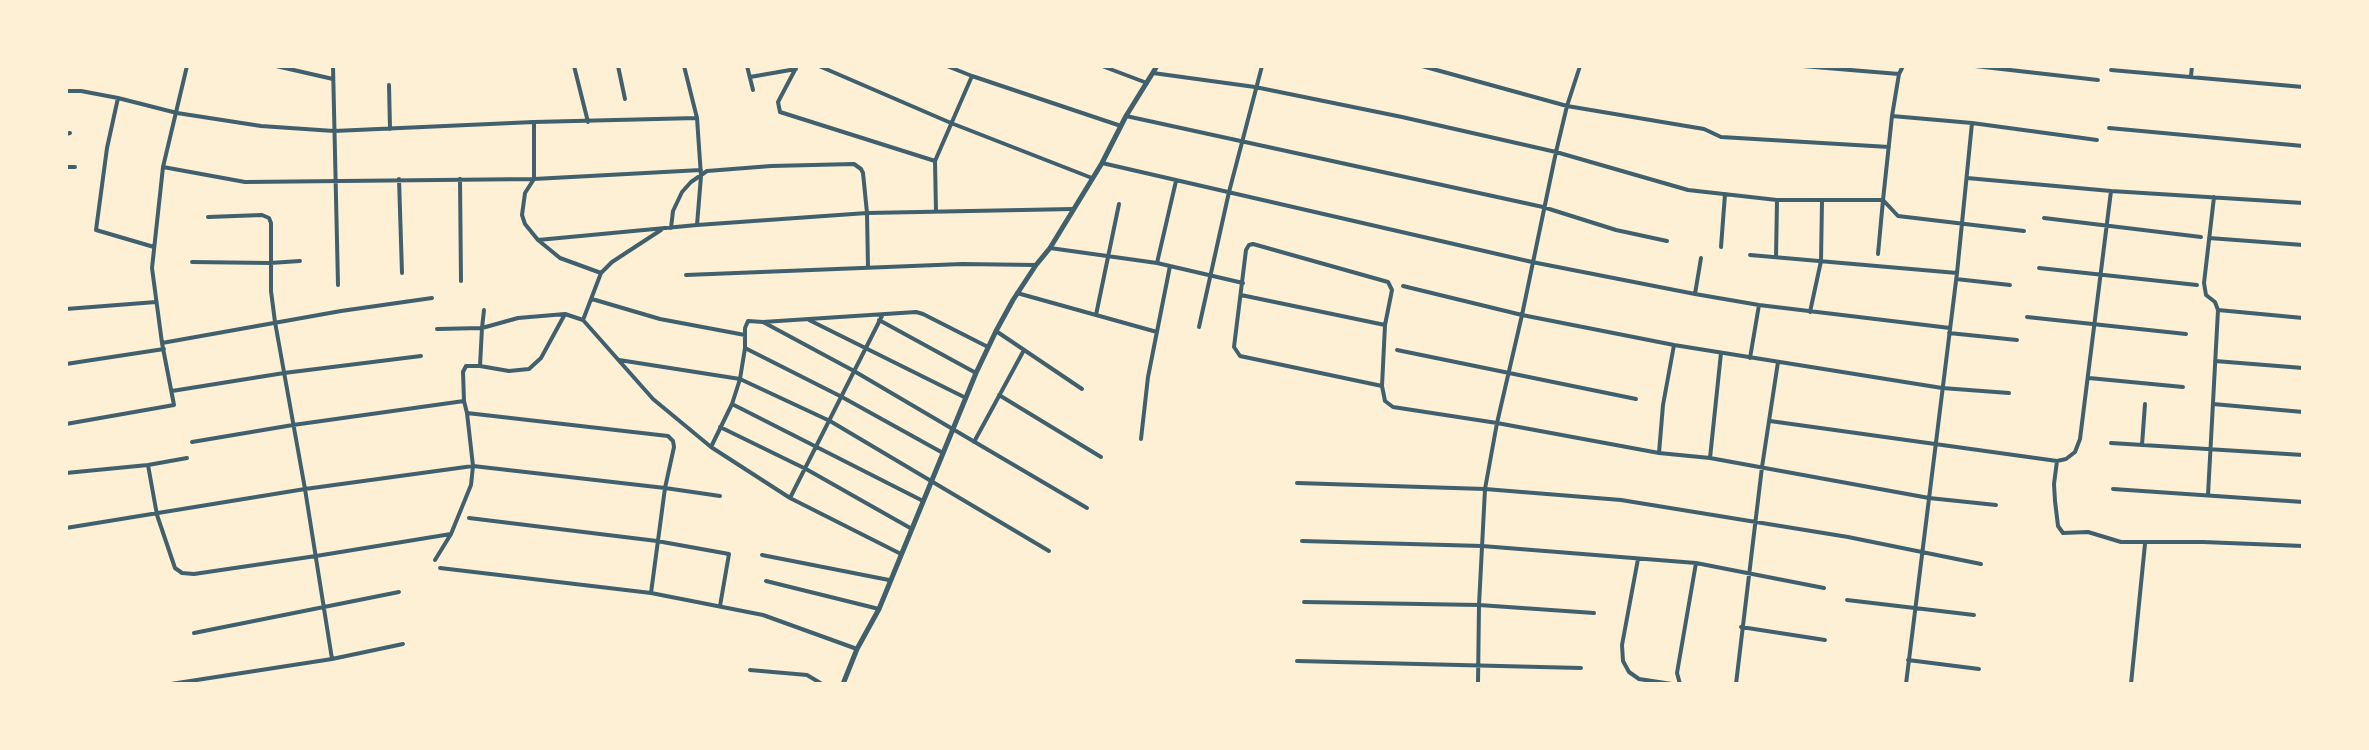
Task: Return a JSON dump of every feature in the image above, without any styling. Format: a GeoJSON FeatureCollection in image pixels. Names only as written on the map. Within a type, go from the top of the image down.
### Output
{"type":"FeatureCollection","features":[{"type":"Feature","properties":{"kind":"street"},"geometry":{"type":"LineString","coordinates":[[66,424],[174,405],[162,343],[152,268],[163,167],[188,66]]}},
{"type":"Feature","properties":{"kind":"street"},"geometry":{"type":"LineString","coordinates":[[276,66],[333,80]]}},
{"type":"Feature","properties":{"kind":"street"},"geometry":{"type":"LineString","coordinates":[[333,66],[338,285]]}},
{"type":"Feature","properties":{"kind":"street"},"geometry":{"type":"LineString","coordinates":[[574,66],[588,122]]}},
{"type":"Feature","properties":{"kind":"street"},"geometry":{"type":"LineString","coordinates":[[618,66],[625,98]]}},
{"type":"Feature","properties":{"kind":"street"},"geometry":{"type":"LineString","coordinates":[[684,66],[697,118],[701,170],[697,225]]}},
{"type":"Feature","properties":{"kind":"street"},"geometry":{"type":"LineString","coordinates":[[747,66],[753,90]]}},
{"type":"Feature","properties":{"kind":"street"},"geometry":{"type":"LineString","coordinates":[[819,66],[951,123],[1092,178]]}},
{"type":"Feature","properties":{"kind":"street"},"geometry":{"type":"LineString","coordinates":[[947,66],[1121,126]]}},
{"type":"Feature","properties":{"kind":"street"},"geometry":{"type":"LineString","coordinates":[[1102,66],[1147,84]]}},
{"type":"Feature","properties":{"kind":"street"},"geometry":{"type":"LineString","coordinates":[[844,684],[858,649],[879,609],[889,580],[912,529],[942,453],[996,331],[1017,293],[1050,248],[1102,163],[1126,116],[1157,66]]}},
{"type":"Feature","properties":{"kind":"street"},"geometry":{"type":"LineString","coordinates":[[1199,327],[1229,192],[1262,66]]}},
{"type":"Feature","properties":{"kind":"street"},"geometry":{"type":"LineString","coordinates":[[1422,66],[1567,106],[1704,129],[1721,137],[1889,147]]}},
{"type":"Feature","properties":{"kind":"street"},"geometry":{"type":"LineString","coordinates":[[1478,684],[1479,605],[1485,489],[1497,422],[1510,371],[1556,152],[1567,106],[1580,66]]}},
{"type":"Feature","properties":{"kind":"street"},"geometry":{"type":"LineString","coordinates":[[1802,66],[1899,74]]}},
{"type":"Feature","properties":{"kind":"street"},"geometry":{"type":"LineString","coordinates":[[1878,254],[1892,116],[1899,74],[1903,66]]}},
{"type":"Feature","properties":{"kind":"street"},"geometry":{"type":"LineString","coordinates":[[1975,66],[2098,80]]}},
{"type":"Feature","properties":{"kind":"street"},"geometry":{"type":"LineString","coordinates":[[2149,66],[2149,73]]}},
{"type":"Feature","properties":{"kind":"street"},"geometry":{"type":"LineString","coordinates":[[2191,76],[2192,66]]}},
{"type":"Feature","properties":{"kind":"street"},"geometry":{"type":"LineString","coordinates":[[750,77],[797,68]]}},
{"type":"Feature","properties":{"kind":"street"},"geometry":{"type":"LineString","coordinates":[[797,68],[778,102],[780,112],[935,161]]}},
{"type":"Feature","properties":{"kind":"street"},"geometry":{"type":"LineString","coordinates":[[2111,70],[2303,87]]}},
{"type":"Feature","properties":{"kind":"street"},"geometry":{"type":"LineString","coordinates":[[1153,73],[1255,87],[1556,152],[1688,190],[1777,200],[1883,200],[1898,216],[2024,231]]}},
{"type":"Feature","properties":{"kind":"street"},"geometry":{"type":"LineString","coordinates":[[936,212],[935,161],[972,76]]}},
{"type":"Feature","properties":{"kind":"street"},"geometry":{"type":"LineString","coordinates":[[388,85],[390,129]]}},
{"type":"Feature","properties":{"kind":"street"},"geometry":{"type":"LineString","coordinates":[[66,91],[81,91],[177,113],[261,126],[334,131],[534,122],[697,118]]}},
{"type":"Feature","properties":{"kind":"street"},"geometry":{"type":"LineString","coordinates":[[118,98],[107,148],[96,230],[154,247]]}},
{"type":"Feature","properties":{"kind":"street"},"geometry":{"type":"LineString","coordinates":[[1126,116],[1244,140],[1544,207],[1616,230],[1666,241]]}},
{"type":"Feature","properties":{"kind":"street"},"geometry":{"type":"LineString","coordinates":[[1892,116],[2097,140]]}},
{"type":"Feature","properties":{"kind":"street"},"geometry":{"type":"LineString","coordinates":[[534,122],[534,179],[525,192],[522,215],[524,224],[538,240],[560,258],[601,273]]}},
{"type":"Feature","properties":{"kind":"street"},"geometry":{"type":"LineString","coordinates":[[1906,684],[1957,273],[1972,124]]}},
{"type":"Feature","properties":{"kind":"street"},"geometry":{"type":"LineString","coordinates":[[2109,128],[2303,146]]}},
{"type":"Feature","properties":{"kind":"street"},"geometry":{"type":"LineString","coordinates":[[1102,163],[1532,262],[1695,294],[1759,305],[2017,340]]}},
{"type":"Feature","properties":{"kind":"street"},"geometry":{"type":"LineString","coordinates":[[671,228],[674,211],[682,192],[707,171],[770,166],[854,164],[863,173],[868,268]]}},
{"type":"Feature","properties":{"kind":"street"},"geometry":{"type":"LineString","coordinates":[[66,167],[75,167]]}},
{"type":"Feature","properties":{"kind":"street"},"geometry":{"type":"LineString","coordinates":[[163,167],[245,182],[534,179],[701,170]]}},
{"type":"Feature","properties":{"kind":"street"},"geometry":{"type":"LineString","coordinates":[[1967,178],[2111,191],[2303,203]]}},
{"type":"Feature","properties":{"kind":"street"},"geometry":{"type":"LineString","coordinates":[[460,179],[460,281]]}},
{"type":"Feature","properties":{"kind":"street"},"geometry":{"type":"LineString","coordinates":[[399,180],[402,273]]}},
{"type":"Feature","properties":{"kind":"street"},"geometry":{"type":"LineString","coordinates":[[1157,264],[1176,181]]}},
{"type":"Feature","properties":{"kind":"street"},"geometry":{"type":"LineString","coordinates":[[1770,421],[2057,462],[2066,459],[2075,452],[2080,439],[2096,324],[2111,191]]}},
{"type":"Feature","properties":{"kind":"street"},"geometry":{"type":"LineString","coordinates":[[1721,247],[1725,194]]}},
{"type":"Feature","properties":{"kind":"street"},"geometry":{"type":"LineString","coordinates":[[2208,495],[2218,310],[2215,302],[2206,295],[2204,289],[2214,197]]}},
{"type":"Feature","properties":{"kind":"street"},"geometry":{"type":"LineString","coordinates":[[1776,257],[1777,200]]}},
{"type":"Feature","properties":{"kind":"street"},"geometry":{"type":"LineString","coordinates":[[1810,312],[1821,260],[1822,201]]}},
{"type":"Feature","properties":{"kind":"street"},"geometry":{"type":"LineString","coordinates":[[1096,315],[1119,204]]}},
{"type":"Feature","properties":{"kind":"street"},"geometry":{"type":"LineString","coordinates":[[538,240],[697,225],[866,213],[1073,209]]}},
{"type":"Feature","properties":{"kind":"street"},"geometry":{"type":"LineString","coordinates":[[208,216],[262,215],[269,218],[271,223],[270,263],[275,322],[305,490],[332,659]]}},
{"type":"Feature","properties":{"kind":"street"},"geometry":{"type":"LineString","coordinates":[[2044,218],[2201,237]]}},
{"type":"Feature","properties":{"kind":"street"},"geometry":{"type":"LineString","coordinates":[[583,320],[601,273],[612,262],[663,228]]}},
{"type":"Feature","properties":{"kind":"street"},"geometry":{"type":"LineString","coordinates":[[2209,238],[2303,245]]}},
{"type":"Feature","properties":{"kind":"street"},"geometry":{"type":"LineString","coordinates":[[1382,386],[1240,356],[1234,346],[1246,250],[1249,246],[1253,244],[1386,280],[1392,290],[1385,324],[1382,386],[1385,401],[1393,407],[1497,422],[1659,452],[1710,458],[1929,498],[1996,505]]}},
{"type":"Feature","properties":{"kind":"street"},"geometry":{"type":"LineString","coordinates":[[1050,248],[1170,266],[1243,283]]}},
{"type":"Feature","properties":{"kind":"street"},"geometry":{"type":"LineString","coordinates":[[1750,255],[1957,273]]}},
{"type":"Feature","properties":{"kind":"street"},"geometry":{"type":"LineString","coordinates":[[1695,294],[1701,258]]}},
{"type":"Feature","properties":{"kind":"street"},"geometry":{"type":"LineString","coordinates":[[192,262],[270,263],[300,261]]}},
{"type":"Feature","properties":{"kind":"street"},"geometry":{"type":"LineString","coordinates":[[686,275],[962,264],[1036,265]]}},
{"type":"Feature","properties":{"kind":"street"},"geometry":{"type":"LineString","coordinates":[[1141,439],[1148,377],[1170,266]]}},
{"type":"Feature","properties":{"kind":"street"},"geometry":{"type":"LineString","coordinates":[[2039,268],[2197,285]]}},
{"type":"Feature","properties":{"kind":"street"},"geometry":{"type":"LineString","coordinates":[[1956,278],[2010,285]]}},
{"type":"Feature","properties":{"kind":"street"},"geometry":{"type":"LineString","coordinates":[[1403,286],[1522,315],[1674,345],[1942,388],[2010,393]]}},
{"type":"Feature","properties":{"kind":"street"},"geometry":{"type":"LineString","coordinates":[[1017,293],[1157,332]]}},
{"type":"Feature","properties":{"kind":"street"},"geometry":{"type":"LineString","coordinates":[[1241,295],[1385,324]]}},
{"type":"Feature","properties":{"kind":"street"},"geometry":{"type":"LineString","coordinates":[[162,343],[275,322],[432,298]]}},
{"type":"Feature","properties":{"kind":"street"},"geometry":{"type":"LineString","coordinates":[[592,299],[660,319],[745,334]]}},
{"type":"Feature","properties":{"kind":"street"},"geometry":{"type":"LineString","coordinates":[[66,309],[156,302]]}},
{"type":"Feature","properties":{"kind":"street"},"geometry":{"type":"LineString","coordinates":[[1750,358],[1759,305]]}},
{"type":"Feature","properties":{"kind":"street"},"geometry":{"type":"LineString","coordinates":[[480,366],[484,310]]}},
{"type":"Feature","properties":{"kind":"street"},"geometry":{"type":"LineString","coordinates":[[2218,310],[2303,318]]}},
{"type":"Feature","properties":{"kind":"street"},"geometry":{"type":"LineString","coordinates":[[435,560],[452,534],[471,486],[473,466],[464,401],[464,368],[466,366],[480,366],[509,371],[529,369],[541,358],[564,314]]}},
{"type":"Feature","properties":{"kind":"street"},"geometry":{"type":"LineString","coordinates":[[437,329],[482,328],[518,318],[564,314],[583,320],[653,399],[711,447],[790,498],[901,554]]}},
{"type":"Feature","properties":{"kind":"street"},"geometry":{"type":"LineString","coordinates":[[711,447],[732,404],[740,379],[748,321],[763,322],[922,314],[988,348]]}},
{"type":"Feature","properties":{"kind":"street"},"geometry":{"type":"LineString","coordinates":[[790,498],[882,316]]}},
{"type":"Feature","properties":{"kind":"street"},"geometry":{"type":"LineString","coordinates":[[2027,317],[2186,334]]}},
{"type":"Feature","properties":{"kind":"street"},"geometry":{"type":"LineString","coordinates":[[807,319],[966,398]]}},
{"type":"Feature","properties":{"kind":"street"},"geometry":{"type":"LineString","coordinates":[[879,320],[976,373]]}},
{"type":"Feature","properties":{"kind":"street"},"geometry":{"type":"LineString","coordinates":[[763,322],[854,371],[1088,508]]}},
{"type":"Feature","properties":{"kind":"street"},"geometry":{"type":"LineString","coordinates":[[996,331],[1082,389]]}},
{"type":"Feature","properties":{"kind":"street"},"geometry":{"type":"LineString","coordinates":[[1659,452],[1663,406],[1674,345]]}},
{"type":"Feature","properties":{"kind":"street"},"geometry":{"type":"LineString","coordinates":[[745,348],[842,397],[942,453]]}},
{"type":"Feature","properties":{"kind":"street"},"geometry":{"type":"LineString","coordinates":[[66,364],[164,349]]}},
{"type":"Feature","properties":{"kind":"street"},"geometry":{"type":"LineString","coordinates":[[974,442],[1024,350]]}},
{"type":"Feature","properties":{"kind":"street"},"geometry":{"type":"LineString","coordinates":[[1397,350],[1510,371],[1636,399]]}},
{"type":"Feature","properties":{"kind":"street"},"geometry":{"type":"LineString","coordinates":[[1710,458],[1721,353]]}},
{"type":"Feature","properties":{"kind":"street"},"geometry":{"type":"LineString","coordinates":[[172,391],[284,373],[421,356]]}},
{"type":"Feature","properties":{"kind":"street"},"geometry":{"type":"LineString","coordinates":[[618,360],[740,379],[830,421],[1050,552]]}},
{"type":"Feature","properties":{"kind":"street"},"geometry":{"type":"LineString","coordinates":[[2216,361],[2303,368]]}},
{"type":"Feature","properties":{"kind":"street"},"geometry":{"type":"LineString","coordinates":[[1736,684],[1748,573],[1778,362]]}},
{"type":"Feature","properties":{"kind":"street"},"geometry":{"type":"LineString","coordinates":[[2089,378],[2183,387]]}},
{"type":"Feature","properties":{"kind":"street"},"geometry":{"type":"LineString","coordinates":[[999,395],[1101,457]]}},
{"type":"Feature","properties":{"kind":"street"},"geometry":{"type":"LineString","coordinates":[[192,442],[293,425],[464,401]]}},
{"type":"Feature","properties":{"kind":"street"},"geometry":{"type":"LineString","coordinates":[[732,404],[922,501]]}},
{"type":"Feature","properties":{"kind":"street"},"geometry":{"type":"LineString","coordinates":[[2142,445],[2146,404]]}},
{"type":"Feature","properties":{"kind":"street"},"geometry":{"type":"LineString","coordinates":[[2213,404],[2303,412]]}},
{"type":"Feature","properties":{"kind":"street"},"geometry":{"type":"LineString","coordinates":[[467,413],[668,436],[673,441],[674,447],[665,488],[651,593]]}},
{"type":"Feature","properties":{"kind":"street"},"geometry":{"type":"LineString","coordinates":[[720,427],[806,469],[912,529]]}},
{"type":"Feature","properties":{"kind":"street"},"geometry":{"type":"LineString","coordinates":[[2111,443],[2303,455]]}},
{"type":"Feature","properties":{"kind":"street"},"geometry":{"type":"LineString","coordinates":[[66,473],[148,465],[187,458]]}},
{"type":"Feature","properties":{"kind":"street"},"geometry":{"type":"LineString","coordinates":[[2057,462],[2054,484],[2060,530],[2066,534],[2088,532],[2112,541],[2145,544],[2203,542],[2303,546]]}},
{"type":"Feature","properties":{"kind":"street"},"geometry":{"type":"LineString","coordinates":[[148,465],[157,515],[175,568],[182,573],[194,574],[452,534]]}},
{"type":"Feature","properties":{"kind":"street"},"geometry":{"type":"LineString","coordinates":[[66,528],[305,490],[473,466],[720,496]]}},
{"type":"Feature","properties":{"kind":"street"},"geometry":{"type":"LineString","coordinates":[[1297,483],[1485,489],[1621,500],[1848,537],[1921,554],[1981,564]]}},
{"type":"Feature","properties":{"kind":"street"},"geometry":{"type":"LineString","coordinates":[[2113,489],[2303,502]]}},
{"type":"Feature","properties":{"kind":"street"},"geometry":{"type":"LineString","coordinates":[[469,518],[657,541],[729,554],[720,606]]}},
{"type":"Feature","properties":{"kind":"street"},"geometry":{"type":"LineString","coordinates":[[1302,541],[1482,546],[1696,564],[1824,588]]}},
{"type":"Feature","properties":{"kind":"street"},"geometry":{"type":"LineString","coordinates":[[2131,684],[2145,544]]}},
{"type":"Feature","properties":{"kind":"street"},"geometry":{"type":"LineString","coordinates":[[762,555],[889,580]]}},
{"type":"Feature","properties":{"kind":"street"},"geometry":{"type":"LineString","coordinates":[[1638,559],[1622,646],[1623,661],[1629,672],[1639,679],[1672,684]]}},
{"type":"Feature","properties":{"kind":"street"},"geometry":{"type":"LineString","coordinates":[[1680,684],[1677,673],[1696,564]]}},
{"type":"Feature","properties":{"kind":"street"},"geometry":{"type":"LineString","coordinates":[[440,568],[651,593],[720,606],[763,615],[858,649]]}},
{"type":"Feature","properties":{"kind":"street"},"geometry":{"type":"LineString","coordinates":[[766,580],[879,609]]}},
{"type":"Feature","properties":{"kind":"street"},"geometry":{"type":"LineString","coordinates":[[194,633],[398,592]]}},
{"type":"Feature","properties":{"kind":"street"},"geometry":{"type":"LineString","coordinates":[[1847,600],[1974,615]]}},
{"type":"Feature","properties":{"kind":"street"},"geometry":{"type":"LineString","coordinates":[[1304,602],[1479,605],[1594,613]]}},
{"type":"Feature","properties":{"kind":"street"},"geometry":{"type":"LineString","coordinates":[[1741,627],[1825,640]]}},
{"type":"Feature","properties":{"kind":"street"},"geometry":{"type":"LineString","coordinates":[[171,684],[332,659],[403,644]]}},
{"type":"Feature","properties":{"kind":"street"},"geometry":{"type":"LineString","coordinates":[[1908,660],[1979,668]]}},
{"type":"Feature","properties":{"kind":"street"},"geometry":{"type":"LineString","coordinates":[[1297,661],[1581,668]]}},
{"type":"Feature","properties":{"kind":"street"},"geometry":{"type":"LineString","coordinates":[[750,670],[807,675],[822,684]]}}]}
